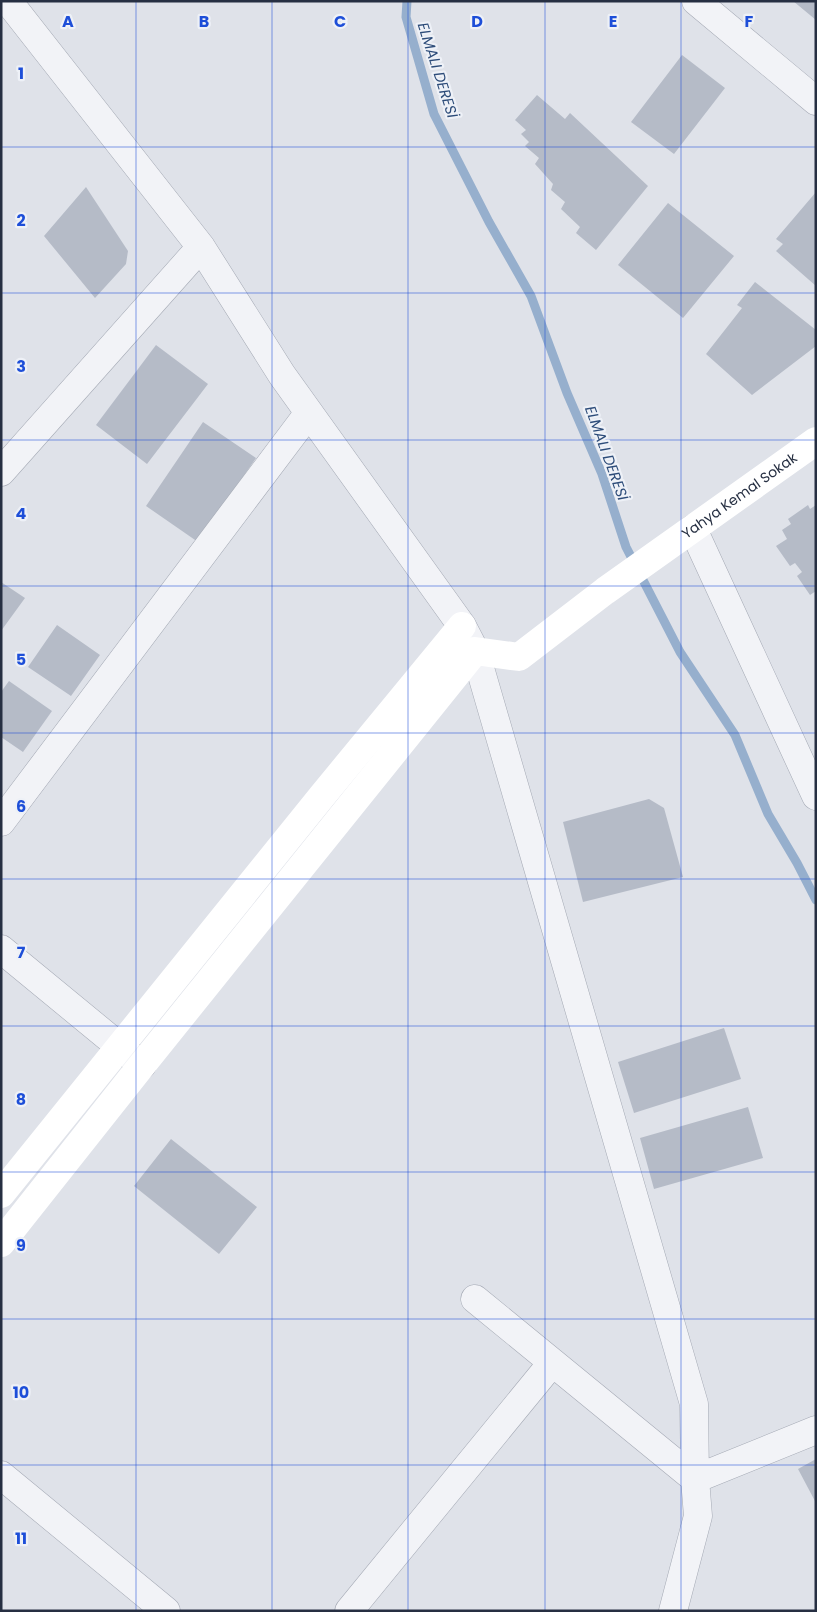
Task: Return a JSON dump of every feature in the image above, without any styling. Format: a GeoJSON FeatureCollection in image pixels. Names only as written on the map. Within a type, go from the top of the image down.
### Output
{"type":"FeatureCollection","features":[{"type":"Feature","properties":{"kind":"street"},"geometry":{"type":"LineString","coordinates":[[8,1],[201,247],[308,414],[462,626],[475,650],[694,1404],[695,1479],[698,1516],[673,1611]]}},
{"type":"Feature","properties":{"kind":"street"},"geometry":{"type":"LineString","coordinates":[[696,1],[816,101]]}},
{"type":"Feature","properties":{"kind":"street"},"geometry":{"type":"LineString","coordinates":[[1,472],[201,247]]}},
{"type":"Feature","properties":{"kind":"street"},"geometry":{"type":"LineString","coordinates":[[1,822],[308,414]]}},
{"type":"Feature","properties":{"kind":"street","name":"Yahya Kemal Sokak"},"geometry":{"type":"LineString","coordinates":[[475,650],[519,657],[605,591],[816,441]]}},
{"type":"Feature","properties":{"kind":"street"},"geometry":{"type":"LineString","coordinates":[[693,529],[816,796]]}},
{"type":"Feature","properties":{"kind":"street"},"geometry":{"type":"LineString","coordinates":[[1,1194],[462,626]]}},
{"type":"Feature","properties":{"kind":"street"},"geometry":{"type":"LineString","coordinates":[[1,1243],[475,650]]}},
{"type":"Feature","properties":{"kind":"street"},"geometry":{"type":"LineString","coordinates":[[1,949],[142,1065]]}},
{"type":"Feature","properties":{"kind":"street"},"geometry":{"type":"LineString","coordinates":[[475,1299],[695,1479]]}},
{"type":"Feature","properties":{"kind":"street"},"geometry":{"type":"LineString","coordinates":[[349,1611],[552,1362]]}},
{"type":"Feature","properties":{"kind":"street"},"geometry":{"type":"LineString","coordinates":[[695,1479],[816,1430]]}},
{"type":"Feature","properties":{"kind":"street"},"geometry":{"type":"LineString","coordinates":[[1,1475],[166,1611]]}},
{"type":"Feature","properties":{"kind":"building"},"geometry":{"type":"Polygon","coordinates":[[[793,1],[816,1],[816,20],[793,1]]]}},
{"type":"Feature","properties":{"kind":"building"},"geometry":{"type":"Polygon","coordinates":[[[682,55],[725,88],[674,154],[631,122],[682,55]]]}},
{"type":"Feature","properties":{"kind":"building"},"geometry":{"type":"Polygon","coordinates":[[[537,95],[565,119],[570,113],[648,186],[596,250],[576,233],[580,227],[561,209],[565,202],[551,190],[553,184],[535,164],[539,158],[525,146],[529,142],[521,134],[526,130],[515,120],[537,95]]]}},
{"type":"Feature","properties":{"kind":"building"},"geometry":{"type":"Polygon","coordinates":[[[86,187],[128,251],[126,264],[95,298],[44,236],[86,187]]]}},
{"type":"Feature","properties":{"kind":"building"},"geometry":{"type":"Polygon","coordinates":[[[816,192],[816,286],[776,251],[783,244],[776,239],[816,192]]]}},
{"type":"Feature","properties":{"kind":"building"},"geometry":{"type":"Polygon","coordinates":[[[668,203],[734,256],[683,318],[618,265],[668,203]]]}},
{"type":"Feature","properties":{"kind":"building"},"geometry":{"type":"Polygon","coordinates":[[[755,282],[816,330],[816,346],[752,395],[706,354],[742,308],[737,305],[755,282]]]}},
{"type":"Feature","properties":{"kind":"building"},"geometry":{"type":"Polygon","coordinates":[[[156,345],[208,384],[147,464],[96,425],[156,345]]]}},
{"type":"Feature","properties":{"kind":"building"},"geometry":{"type":"Polygon","coordinates":[[[203,422],[256,458],[198,542],[146,506],[203,422]]]}},
{"type":"Feature","properties":{"kind":"building"},"geometry":{"type":"Polygon","coordinates":[[[808,505],[810,509],[816,505],[816,591],[810,595],[797,576],[802,572],[795,563],[790,566],[776,546],[787,539],[782,530],[791,524],[788,519],[808,505]]]}},
{"type":"Feature","properties":{"kind":"building"},"geometry":{"type":"Polygon","coordinates":[[[1,582],[25,598],[1,631],[1,582]]]}},
{"type":"Feature","properties":{"kind":"building"},"geometry":{"type":"Polygon","coordinates":[[[57,625],[100,655],[71,696],[28,667],[57,625]]]}},
{"type":"Feature","properties":{"kind":"building"},"geometry":{"type":"Polygon","coordinates":[[[9,681],[52,711],[23,752],[1,737],[1,692],[9,681]]]}},
{"type":"Feature","properties":{"kind":"building"},"geometry":{"type":"Polygon","coordinates":[[[649,799],[664,808],[683,877],[583,902],[563,822],[649,799]]]}},
{"type":"Feature","properties":{"kind":"building"},"geometry":{"type":"Polygon","coordinates":[[[724,1028],[741,1079],[634,1113],[618,1062],[724,1028]]]}},
{"type":"Feature","properties":{"kind":"building"},"geometry":{"type":"Polygon","coordinates":[[[748,1107],[763,1158],[654,1189],[640,1138],[748,1107]]]}},
{"type":"Feature","properties":{"kind":"building"},"geometry":{"type":"Polygon","coordinates":[[[171,1139],[257,1207],[219,1254],[134,1186],[171,1139]]]}},
{"type":"Feature","properties":{"kind":"building"},"geometry":{"type":"Polygon","coordinates":[[[816,1459],[816,1503],[798,1469],[816,1459]]]}},
{"type":"Feature","properties":{"kind":"waterway","name":"ELMALI DERESİ"},"geometry":{"type":"LineString","coordinates":[[407,1],[406,17],[434,114],[489,222],[531,296],[567,393],[602,474],[626,547],[680,652],[735,735],[768,814],[816,900]]}}]}
